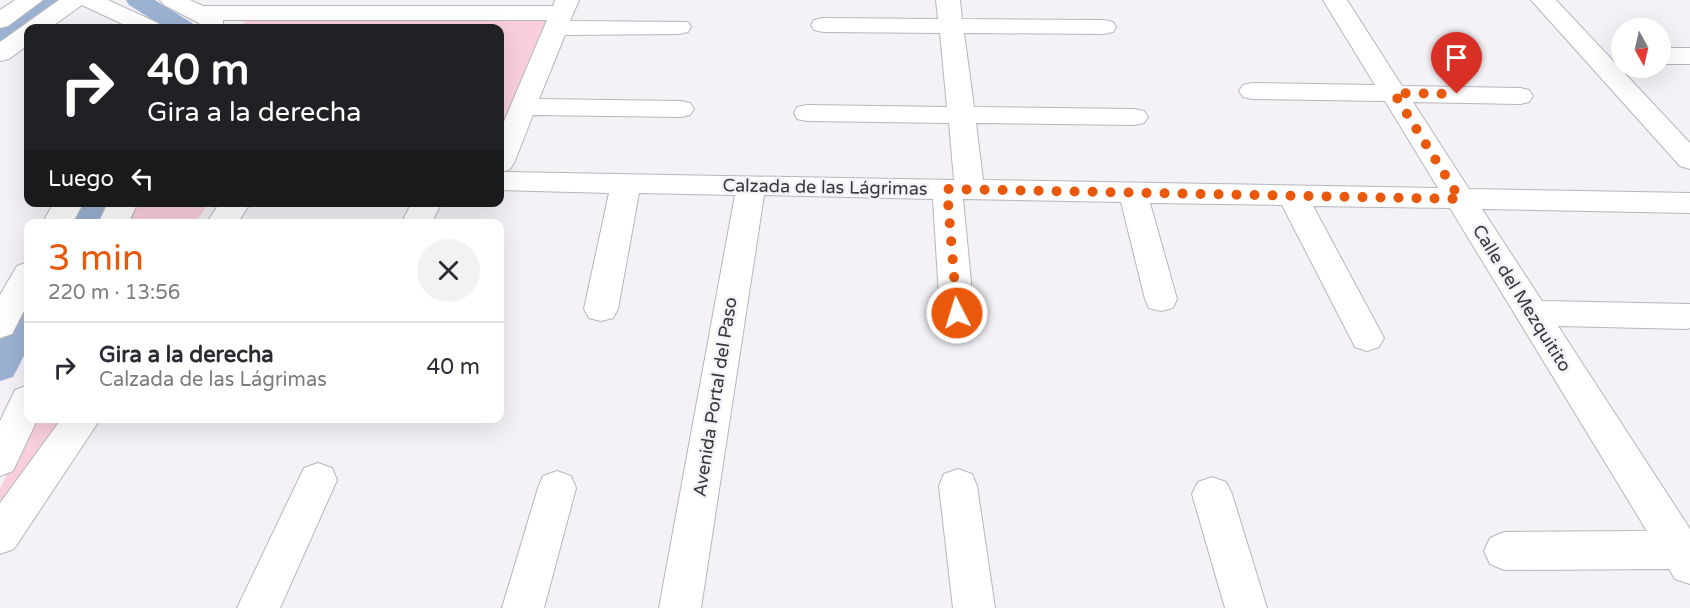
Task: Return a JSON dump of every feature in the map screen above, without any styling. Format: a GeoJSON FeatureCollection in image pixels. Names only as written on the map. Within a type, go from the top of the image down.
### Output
{"type":"FeatureCollection","features":[{"type":"Feature","properties":{"kind":"street"},"geometry":{"type":"LineString","coordinates":[[0,21],[31,0]]}},
{"type":"Feature","properties":{"kind":"street"},"geometry":{"type":"LineString","coordinates":[[41,24],[74,0]]}},
{"type":"Feature","properties":{"kind":"street"},"geometry":{"type":"LineString","coordinates":[[88,0],[140,24]]}},
{"type":"Feature","properties":{"kind":"street","name":"Calle del Mezquitito"},"geometry":{"type":"LineString","coordinates":[[1335,0],[1687,555]]}},
{"type":"Feature","properties":{"kind":"street"},"geometry":{"type":"LineString","coordinates":[[1543,0],[1690,160]]}},
{"type":"Feature","properties":{"kind":"street"},"geometry":{"type":"LineString","coordinates":[[192,10],[485,7],[679,27]]}},
{"type":"Feature","properties":{"kind":"street"},"geometry":{"type":"LineString","coordinates":[[823,25],[950,13],[1104,27]]}},
{"type":"Feature","properties":{"kind":"street"},"geometry":{"type":"LineString","coordinates":[[950,13],[962,117],[958,190],[957,313]]}},
{"type":"Feature","properties":{"kind":"street"},"geometry":{"type":"LineString","coordinates":[[504,153],[561,14]]}},
{"type":"Feature","properties":{"kind":"street"},"geometry":{"type":"LineString","coordinates":[[0,54],[24,37]]}},
{"type":"Feature","properties":{"kind":"street"},"geometry":{"type":"LineString","coordinates":[[1593,55],[1611,55]]}},
{"type":"Feature","properties":{"kind":"street"},"geometry":{"type":"LineString","coordinates":[[1671,56],[1690,56]]}},
{"type":"Feature","properties":{"kind":"street"},"geometry":{"type":"LineString","coordinates":[[1252,91],[1520,96]]}},
{"type":"Feature","properties":{"kind":"street"},"geometry":{"type":"LineString","coordinates":[[523,107],[681,109]]}},
{"type":"Feature","properties":{"kind":"street"},"geometry":{"type":"LineString","coordinates":[[807,113],[962,117],[1134,117]]}},
{"type":"Feature","properties":{"kind":"street","name":"Calzada de las Lágrimas"},"geometry":{"type":"LineString","coordinates":[[504,181],[1690,203]]}},
{"type":"Feature","properties":{"kind":"street"},"geometry":{"type":"LineString","coordinates":[[601,309],[626,183]]}},
{"type":"Feature","properties":{"kind":"street","name":"Avenida Portal del Paso"},"geometry":{"type":"LineString","coordinates":[[681,608],[750,186]]}},
{"type":"Feature","properties":{"kind":"street"},"geometry":{"type":"LineString","coordinates":[[1133,193],[1161,299]]}},
{"type":"Feature","properties":{"kind":"street"},"geometry":{"type":"LineString","coordinates":[[1292,195],[1367,338]]}},
{"type":"Feature","properties":{"kind":"street"},"geometry":{"type":"LineString","coordinates":[[0,325],[24,281]]}},
{"type":"Feature","properties":{"kind":"street"},"geometry":{"type":"LineString","coordinates":[[1532,313],[1687,316]]}},
{"type":"Feature","properties":{"kind":"street"},"geometry":{"type":"LineString","coordinates":[[0,460],[24,409]]}},
{"type":"Feature","properties":{"kind":"street"},"geometry":{"type":"LineString","coordinates":[[0,536],[79,423]]}},
{"type":"Feature","properties":{"kind":"street"},"geometry":{"type":"LineString","coordinates":[[258,608],[318,480]]}},
{"type":"Feature","properties":{"kind":"street"},"geometry":{"type":"LineString","coordinates":[[958,486],[974,608]]}},
{"type":"Feature","properties":{"kind":"street"},"geometry":{"type":"LineString","coordinates":[[523,608],[557,488]]}},
{"type":"Feature","properties":{"kind":"street"},"geometry":{"type":"LineString","coordinates":[[1212,494],[1246,608]]}},
{"type":"Feature","properties":{"kind":"street"},"geometry":{"type":"LineString","coordinates":[[1504,551],[1687,555]]}},
{"type":"Feature","properties":{"kind":"shaded area"},"geometry":{"type":"Polygon","coordinates":[[[564,18],[504,153],[504,24],[243,24],[246,20],[564,18]]]}},
{"type":"Feature","properties":{"kind":"shaded area"},"geometry":{"type":"Polygon","coordinates":[[[133,207],[206,207],[198,219],[127,219],[133,207]]]}},
{"type":"Feature","properties":{"kind":"shaded area"},"geometry":{"type":"Polygon","coordinates":[[[31,423],[62,423],[0,515],[0,489],[31,423]]]}},
{"type":"Feature","properties":{"kind":"waterway"},"geometry":{"type":"LineString","coordinates":[[0,36],[50,0]]}},
{"type":"Feature","properties":{"kind":"waterway"},"geometry":{"type":"LineString","coordinates":[[138,0],[177,24]]}},
{"type":"Feature","properties":{"kind":"waterway"},"geometry":{"type":"LineString","coordinates":[[84,219],[90,207]]}},
{"type":"Feature","properties":{"kind":"waterway"},"geometry":{"type":"LineString","coordinates":[[0,367],[24,323]]}},
{"type":"Feature","properties":{"kind":"route"},"geometry":{"type":"LineString","coordinates":[[957,313],[947,189],[1460,199],[1394,93],[1457,94]]}}]}
